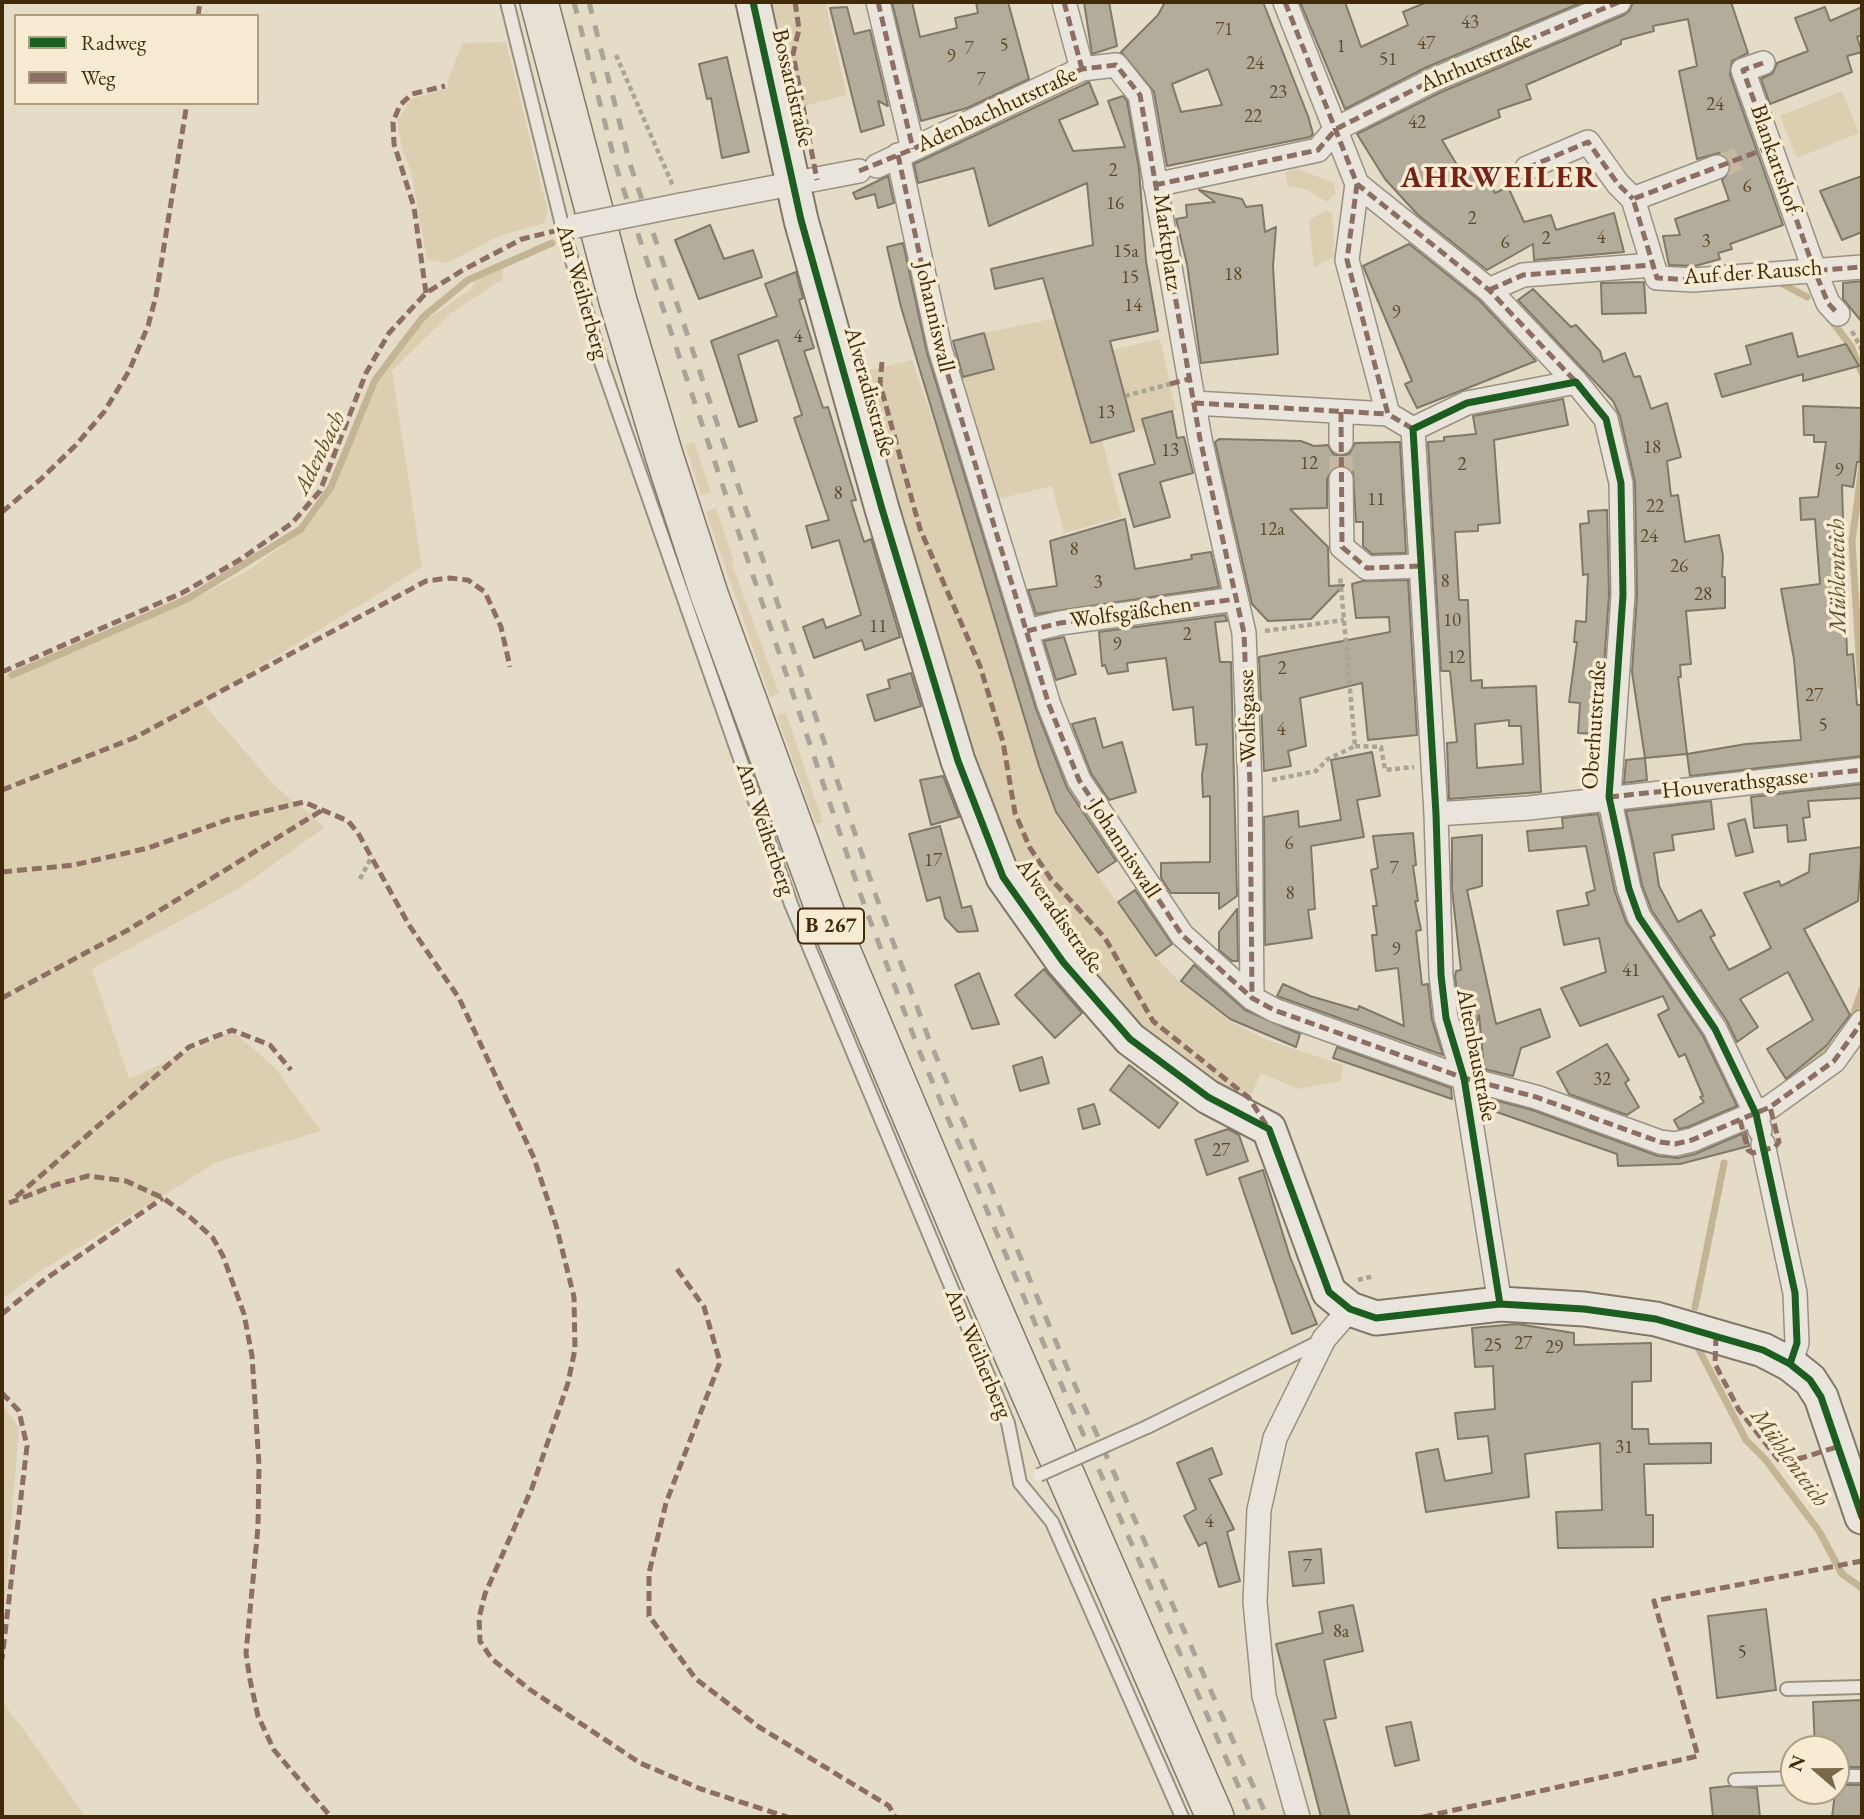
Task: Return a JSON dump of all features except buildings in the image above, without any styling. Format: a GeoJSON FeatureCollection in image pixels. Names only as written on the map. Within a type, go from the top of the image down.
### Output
{"type":"FeatureCollection","features":[{"type":"Feature","properties":{"kind":"main road","name":"B 267"},"geometry":{"type":"LineString","coordinates":[[538,2],[614,288],[664,455],[709,594],[826,914],[968,1251],[1215,1817]]}},
{"type":"Feature","properties":{"kind":"street","name":"Bossardstraße"},"geometry":{"type":"LineString","coordinates":[[753,2],[794,184]]}},
{"type":"Feature","properties":{"kind":"street","name":"Johanniswall"},"geometry":{"type":"LineString","coordinates":[[878,2],[940,349],[1049,705],[1079,780],[1182,935],[1251,998],[1309,1024],[1464,1078],[1536,1097],[1660,1142],[1675,1144],[1760,1129],[1834,1061],[1862,1021]]}},
{"type":"Feature","properties":{"kind":"street"},"geometry":{"type":"LineString","coordinates":[[1065,2],[1082,69]]}},
{"type":"Feature","properties":{"kind":"street"},"geometry":{"type":"LineString","coordinates":[[1285,2],[1357,184],[1347,260],[1388,414]]}},
{"type":"Feature","properties":{"kind":"street","name":"Ahrhutstraße"},"geometry":{"type":"LineString","coordinates":[[1336,129],[1433,80],[1619,2]]}},
{"type":"Feature","properties":{"kind":"street","name":"Blankartshof"},"geometry":{"type":"LineString","coordinates":[[1763,63],[1743,70],[1756,107],[1759,151],[1828,303],[1838,314]]}},
{"type":"Feature","properties":{"kind":"street","name":"Adenbachhutstraße"},"geometry":{"type":"LineString","coordinates":[[570,228],[868,168],[1082,69],[1116,65],[1140,95],[1155,185]]}},
{"type":"Feature","properties":{"kind":"street","name":"Marktplatz"},"geometry":{"type":"LineString","coordinates":[[1200,439],[1194,403],[1179,381],[1155,185],[1318,150],[1336,129]]}},
{"type":"Feature","properties":{"kind":"street"},"geometry":{"type":"LineString","coordinates":[[1527,168],[1588,142],[1618,184],[1633,199],[1650,254]]}},
{"type":"Feature","properties":{"kind":"street"},"geometry":{"type":"LineString","coordinates":[[1633,199],[1717,167]]}},
{"type":"Feature","properties":{"kind":"street","name":"Alveradisstraße"},"geometry":{"type":"LineString","coordinates":[[794,184],[801,220],[882,509],[958,761],[1003,877],[1063,962],[1130,1039],[1208,1097],[1269,1129],[1329,1292],[1350,1310]]}},
{"type":"Feature","properties":{"kind":"street","name":"Oberhutstraße"},"geometry":{"type":"LineString","coordinates":[[1357,184],[1422,233],[1489,290],[1576,382],[1606,419],[1621,483],[1623,595],[1609,797],[1629,888],[1639,917],[1715,1029],[1760,1129],[1795,1293],[1797,1343],[1790,1364]]}},
{"type":"Feature","properties":{"kind":"street","name":"Auf der Rausch"},"geometry":{"type":"LineString","coordinates":[[1489,290],[1523,275],[1650,254],[1657,278],[1693,280],[1862,267]]}},
{"type":"Feature","properties":{"kind":"street"},"geometry":{"type":"LineString","coordinates":[[1194,403],[1388,414],[1413,429],[1467,403],[1576,382]]}},
{"type":"Feature","properties":{"kind":"street"},"geometry":{"type":"LineString","coordinates":[[1341,412],[1341,442]]}},
{"type":"Feature","properties":{"kind":"street","name":"Altenbaustraße"},"geometry":{"type":"LineString","coordinates":[[1413,429],[1436,814],[1441,975],[1446,1018],[1464,1078],[1500,1304]]}},
{"type":"Feature","properties":{"kind":"street","name":"Wolfsgasse"},"geometry":{"type":"LineString","coordinates":[[1200,439],[1244,634],[1250,784],[1251,998]]}},
{"type":"Feature","properties":{"kind":"street"},"geometry":{"type":"LineString","coordinates":[[1341,479],[1342,547],[1367,568],[1420,566]]}},
{"type":"Feature","properties":{"kind":"street","name":"Wolfsgäßchen"},"geometry":{"type":"LineString","coordinates":[[1027,631],[1060,623],[1236,599]]}},
{"type":"Feature","properties":{"kind":"street","name":"Houverathsgasse"},"geometry":{"type":"LineString","coordinates":[[1436,814],[1529,808],[1862,770]]}},
{"type":"Feature","properties":{"kind":"street"},"geometry":{"type":"LineString","coordinates":[[1298,1817],[1264,1696],[1255,1602],[1259,1510],[1275,1438],[1324,1339],[1350,1310],[1377,1318],[1500,1304],[1584,1309],[1656,1319],[1763,1350],[1790,1364],[1810,1380],[1821,1397],[1862,1517]]}},
{"type":"Feature","properties":{"kind":"lane","name":"Am Weiherberg"},"geometry":{"type":"LineString","coordinates":[[507,2],[570,228],[601,362],[791,904],[1008,1423],[1020,1483],[1052,1522],[1182,1817]]}},
{"type":"Feature","properties":{"kind":"lane"},"geometry":{"type":"LineString","coordinates":[[1020,1483],[1147,1427],[1324,1339]]}},
{"type":"Feature","properties":{"kind":"lane"},"geometry":{"type":"LineString","coordinates":[[1787,1689],[1862,1687]]}},
{"type":"Feature","properties":{"kind":"lane"},"geometry":{"type":"LineString","coordinates":[[1735,1780],[1780,1778]]}},
{"type":"Feature","properties":{"kind":"path"},"geometry":{"type":"LineString","coordinates":[[616,55],[681,205]]}},
{"type":"Feature","properties":{"kind":"path"},"geometry":{"type":"LineString","coordinates":[[1125,396],[1179,381]]}},
{"type":"Feature","properties":{"kind":"path"},"geometry":{"type":"LineString","coordinates":[[1342,547],[1340,582],[1355,746]]}},
{"type":"Feature","properties":{"kind":"path"},"geometry":{"type":"LineString","coordinates":[[1244,634],[1344,620]]}},
{"type":"Feature","properties":{"kind":"path"},"geometry":{"type":"LineString","coordinates":[[1250,784],[1316,771],[1328,759],[1355,746],[1381,747],[1385,770],[1432,763]]}},
{"type":"Feature","properties":{"kind":"path"},"geometry":{"type":"LineString","coordinates":[[360,880],[372,856]]}},
{"type":"Feature","properties":{"kind":"shaded area"},"geometry":{"type":"Polygon","coordinates":[[[766,2],[825,2],[847,95],[788,110],[766,2]]]}},
{"type":"Feature","properties":{"kind":"shaded area"},"geometry":{"type":"Polygon","coordinates":[[[506,42],[548,213],[544,223],[499,236],[447,263],[427,259],[411,171],[402,149],[397,121],[411,99],[448,88],[448,79],[463,43],[506,42]]]}},
{"type":"Feature","properties":{"kind":"shaded area"},"geometry":{"type":"Polygon","coordinates":[[[1842,91],[1859,133],[1797,158],[1780,116],[1842,91]]]}},
{"type":"Feature","properties":{"kind":"shaded area"},"geometry":{"type":"Polygon","coordinates":[[[1293,167],[1334,183],[1336,193],[1327,202],[1307,190],[1288,186],[1285,174],[1293,167]]]}},
{"type":"Feature","properties":{"kind":"shaded area"},"geometry":{"type":"Polygon","coordinates":[[[1327,210],[1333,215],[1334,257],[1314,267],[1309,220],[1327,210]]]}},
{"type":"Feature","properties":{"kind":"shaded area"},"geometry":{"type":"Polygon","coordinates":[[[503,260],[503,279],[451,313],[392,371],[422,567],[202,702],[274,785],[325,827],[240,888],[92,969],[129,1079],[233,1031],[275,1068],[321,1131],[217,1162],[39,1272],[2,1299],[2,677],[190,601],[249,570],[307,528],[334,488],[377,382],[387,366],[383,363],[425,310],[431,317],[471,289],[481,270],[503,260]]]}},
{"type":"Feature","properties":{"kind":"shaded area"},"geometry":{"type":"Polygon","coordinates":[[[1056,318],[1090,443],[1102,440],[1122,517],[1064,533],[1052,486],[994,500],[957,379],[993,369],[984,333],[1056,318]]]}},
{"type":"Feature","properties":{"kind":"shaded area"},"geometry":{"type":"Polygon","coordinates":[[[1160,339],[1176,410],[1143,419],[1145,428],[1134,431],[1112,350],[1160,339]]]}},
{"type":"Feature","properties":{"kind":"shaded area"},"geometry":{"type":"Polygon","coordinates":[[[912,360],[939,438],[1056,816],[1156,958],[1180,982],[1229,1021],[1267,1040],[1343,1065],[1341,1081],[1298,1089],[1261,1073],[1247,1104],[1137,1035],[1011,873],[850,375],[912,360]]]}},
{"type":"Feature","properties":{"kind":"shaded area"},"geometry":{"type":"Polygon","coordinates":[[[694,442],[711,492],[701,495],[685,445],[694,442]]]}},
{"type":"Feature","properties":{"kind":"shaded area"},"geometry":{"type":"Polygon","coordinates":[[[716,508],[734,563],[732,564],[779,693],[770,697],[706,512],[716,508]]]}},
{"type":"Feature","properties":{"kind":"shaded area"},"geometry":{"type":"Polygon","coordinates":[[[786,713],[823,822],[816,824],[777,716],[786,713]]]}},
{"type":"Feature","properties":{"kind":"shaded area"},"geometry":{"type":"Polygon","coordinates":[[[2,1404],[19,1428],[2,1634],[2,1404]]]}},
{"type":"Feature","properties":{"kind":"shaded area"},"geometry":{"type":"Polygon","coordinates":[[[2,1701],[37,1748],[85,1817],[2,1817],[2,1701]]]}},
{"type":"Feature","properties":{"kind":"waterway","name":"Adenbach"},"geometry":{"type":"LineString","coordinates":[[12,675],[189,598],[301,529],[331,487],[375,380],[422,318],[468,280],[552,243]]}},
{"type":"Feature","properties":{"kind":"waterway","name":"Mühlenteich"},"geometry":{"type":"LineString","coordinates":[[1777,281],[1807,297]]}},
{"type":"Feature","properties":{"kind":"waterway","name":"Mühlenteich"},"geometry":{"type":"LineString","coordinates":[[1834,324],[1851,346],[1862,373]]}},
{"type":"Feature","properties":{"kind":"waterway","name":"Mühlenteich"},"geometry":{"type":"LineString","coordinates":[[1861,686],[1852,541],[1862,466]]}},
{"type":"Feature","properties":{"kind":"waterway","name":"Mühlenteich"},"geometry":{"type":"LineString","coordinates":[[1852,1019],[1862,989]]}},
{"type":"Feature","properties":{"kind":"waterway","name":"Mühlenteich"},"geometry":{"type":"LineString","coordinates":[[1801,1071],[1836,1043]]}},
{"type":"Feature","properties":{"kind":"waterway","name":"Mühlenteich"},"geometry":{"type":"LineString","coordinates":[[1695,1307],[1724,1163]]}},
{"type":"Feature","properties":{"kind":"waterway","name":"Mühlenteich"},"geometry":{"type":"LineString","coordinates":[[1695,1342],[1746,1440],[1765,1459],[1819,1531],[1842,1574],[1862,1588]]}},
{"type":"Feature","properties":{"kind":"tunnel"},"geometry":{"type":"LineString","coordinates":[[1717,167],[1749,155]]}},
{"type":"Feature","properties":{"kind":"tunnel"},"geometry":{"type":"LineString","coordinates":[[1341,442],[1341,479]]}},
{"type":"Feature","properties":{"kind":"railway"},"geometry":{"type":"LineString","coordinates":[[574,2],[616,166],[861,896],[918,1048],[1051,1361],[1252,1817]]}},
{"type":"Feature","properties":{"kind":"railway"},"geometry":{"type":"LineString","coordinates":[[589,2],[630,164],[876,896],[930,1042],[1062,1356],[1267,1817]]}},
{"type":"Feature","properties":{"kind":"marked path"},"geometry":{"type":"LineString","coordinates":[[198,14],[200,2]]}},
{"type":"Feature","properties":{"kind":"marked path"},"geometry":{"type":"LineString","coordinates":[[795,2],[799,29],[793,54],[817,180]]}},
{"type":"Feature","properties":{"kind":"marked path"},"geometry":{"type":"LineString","coordinates":[[878,2],[913,149]]}},
{"type":"Feature","properties":{"kind":"marked path"},"geometry":{"type":"LineString","coordinates":[[1064,2],[1082,69]]}},
{"type":"Feature","properties":{"kind":"marked path"},"geometry":{"type":"LineString","coordinates":[[1285,2],[1357,184],[1489,290],[1576,382]]}},
{"type":"Feature","properties":{"kind":"marked path"},"geometry":{"type":"LineString","coordinates":[[1155,185],[1318,150],[1336,129],[1433,80],[1619,2]]}},
{"type":"Feature","properties":{"kind":"marked path"},"geometry":{"type":"LineString","coordinates":[[1763,63],[1743,70],[1814,269],[1828,303],[1838,314]]}},
{"type":"Feature","properties":{"kind":"marked path"},"geometry":{"type":"LineString","coordinates":[[859,171],[913,149],[1082,69],[1116,65],[1140,95],[1200,439],[1244,633],[1250,784],[1252,998]]}},
{"type":"Feature","properties":{"kind":"marked path"},"geometry":{"type":"LineString","coordinates":[[426,293],[414,207],[394,144],[393,122],[400,105],[412,94],[445,86]]}},
{"type":"Feature","properties":{"kind":"marked path"},"geometry":{"type":"LineString","coordinates":[[2,512],[76,445],[104,412],[129,371],[148,326],[156,296],[187,105]]}},
{"type":"Feature","properties":{"kind":"marked path"},"geometry":{"type":"LineString","coordinates":[[1527,168],[1588,142],[1618,184],[1633,199]]}},
{"type":"Feature","properties":{"kind":"marked path"},"geometry":{"type":"LineString","coordinates":[[1770,147],[1633,199],[1657,278],[1693,280],[1862,267]]}},
{"type":"Feature","properties":{"kind":"marked path"},"geometry":{"type":"LineString","coordinates":[[898,155],[940,349],[1049,705],[1079,780],[1182,935],[1252,998],[1274,1010],[1464,1078],[1536,1097],[1660,1142],[1675,1144],[1692,1140],[1770,1107],[1834,1061],[1862,1022]]}},
{"type":"Feature","properties":{"kind":"marked path"},"geometry":{"type":"LineString","coordinates":[[1357,184],[1347,260],[1388,414],[1413,429]]}},
{"type":"Feature","properties":{"kind":"marked path"},"geometry":{"type":"LineString","coordinates":[[2,672],[182,593],[241,559],[292,523],[320,491],[366,373],[389,333],[426,293],[463,270],[522,239],[563,229]]}},
{"type":"Feature","properties":{"kind":"marked path"},"geometry":{"type":"LineString","coordinates":[[1489,290],[1523,275],[1653,265]]}},
{"type":"Feature","properties":{"kind":"marked path"},"geometry":{"type":"LineString","coordinates":[[882,362],[880,384],[920,529],[980,666],[1003,742],[1015,813],[1030,848],[1051,879],[1105,938],[1153,1021],[1249,1098],[1267,1126]]}},
{"type":"Feature","properties":{"kind":"marked path"},"geometry":{"type":"LineString","coordinates":[[1170,384],[1189,379]]}},
{"type":"Feature","properties":{"kind":"marked path"},"geometry":{"type":"LineString","coordinates":[[1194,403],[1388,414]]}},
{"type":"Feature","properties":{"kind":"marked path"},"geometry":{"type":"LineString","coordinates":[[1341,412],[1342,547],[1367,568],[1420,566]]}},
{"type":"Feature","properties":{"kind":"marked path"},"geometry":{"type":"LineString","coordinates":[[2,790],[134,738],[426,581],[449,578],[468,580],[485,592],[501,627],[510,667]]}},
{"type":"Feature","properties":{"kind":"marked path"},"geometry":{"type":"LineString","coordinates":[[1027,631],[1060,623],[1236,599]]}},
{"type":"Feature","properties":{"kind":"marked path"},"geometry":{"type":"LineString","coordinates":[[1609,797],[1862,770]]}},
{"type":"Feature","properties":{"kind":"marked path"},"geometry":{"type":"LineString","coordinates":[[2,872],[74,865],[148,848],[227,820],[304,802],[348,821],[358,833],[409,925],[459,998],[534,1158],[556,1225],[574,1297],[575,1349],[568,1383],[532,1488],[485,1594],[479,1618],[480,1641],[492,1659],[529,1689],[640,1763],[701,1789],[787,1817]]}},
{"type":"Feature","properties":{"kind":"marked path"},"geometry":{"type":"LineString","coordinates":[[2,998],[128,930],[324,809]]}},
{"type":"Feature","properties":{"kind":"marked path"},"geometry":{"type":"LineString","coordinates":[[16,1197],[189,1047],[232,1030],[270,1045],[291,1070]]}},
{"type":"Feature","properties":{"kind":"marked path"},"geometry":{"type":"LineString","coordinates":[[1740,1120],[1748,1150],[1753,1153],[1775,1147],[1779,1142],[1770,1107]]}},
{"type":"Feature","properties":{"kind":"marked path"},"geometry":{"type":"LineString","coordinates":[[9,1203],[55,1185],[88,1176],[126,1181],[163,1198],[191,1218],[213,1238],[223,1256],[244,1314],[252,1356],[255,1402],[259,1465],[258,1527],[246,1653],[250,1680],[258,1716],[274,1750],[331,1817]]}},
{"type":"Feature","properties":{"kind":"marked path"},"geometry":{"type":"LineString","coordinates":[[2,1314],[44,1280],[163,1198]]}},
{"type":"Feature","properties":{"kind":"marked path"},"geometry":{"type":"LineString","coordinates":[[677,1269],[704,1307],[720,1362],[666,1503],[649,1573],[649,1616],[696,1679],[759,1727],[889,1806],[895,1817]]}},
{"type":"Feature","properties":{"kind":"marked path"},"geometry":{"type":"LineString","coordinates":[[1716,1336],[1715,1364],[1739,1410],[1782,1464],[1840,1446]]}},
{"type":"Feature","properties":{"kind":"marked path"},"geometry":{"type":"LineString","coordinates":[[2,1393],[19,1411],[27,1446],[2,1659]]}},
{"type":"Feature","properties":{"kind":"marked path"},"geometry":{"type":"LineString","coordinates":[[1423,1817],[1698,1756],[1654,1601],[1862,1561]]}},
{"type":"Feature","properties":{"kind":"cycle path"},"geometry":{"type":"LineString","coordinates":[[753,2],[801,220],[882,509],[958,761],[1003,877],[1063,962],[1130,1039],[1208,1097],[1269,1129],[1329,1292],[1350,1309],[1376,1318],[1500,1304],[1584,1309],[1656,1319],[1763,1350],[1790,1364],[1810,1380],[1821,1397],[1862,1517]]}},
{"type":"Feature","properties":{"kind":"cycle path"},"geometry":{"type":"LineString","coordinates":[[1500,1304],[1464,1078],[1446,1018],[1441,975],[1436,814],[1413,429],[1467,403],[1576,382],[1606,419],[1621,483],[1623,595],[1609,797],[1629,889],[1639,917],[1715,1029],[1756,1114],[1795,1293],[1797,1343],[1790,1364]]}},
{"type":"Feature","properties":{"kind":"district","name":"AHRWEILER"},"geometry":{"type":"Point","coordinates":[1500,179]}}]}
